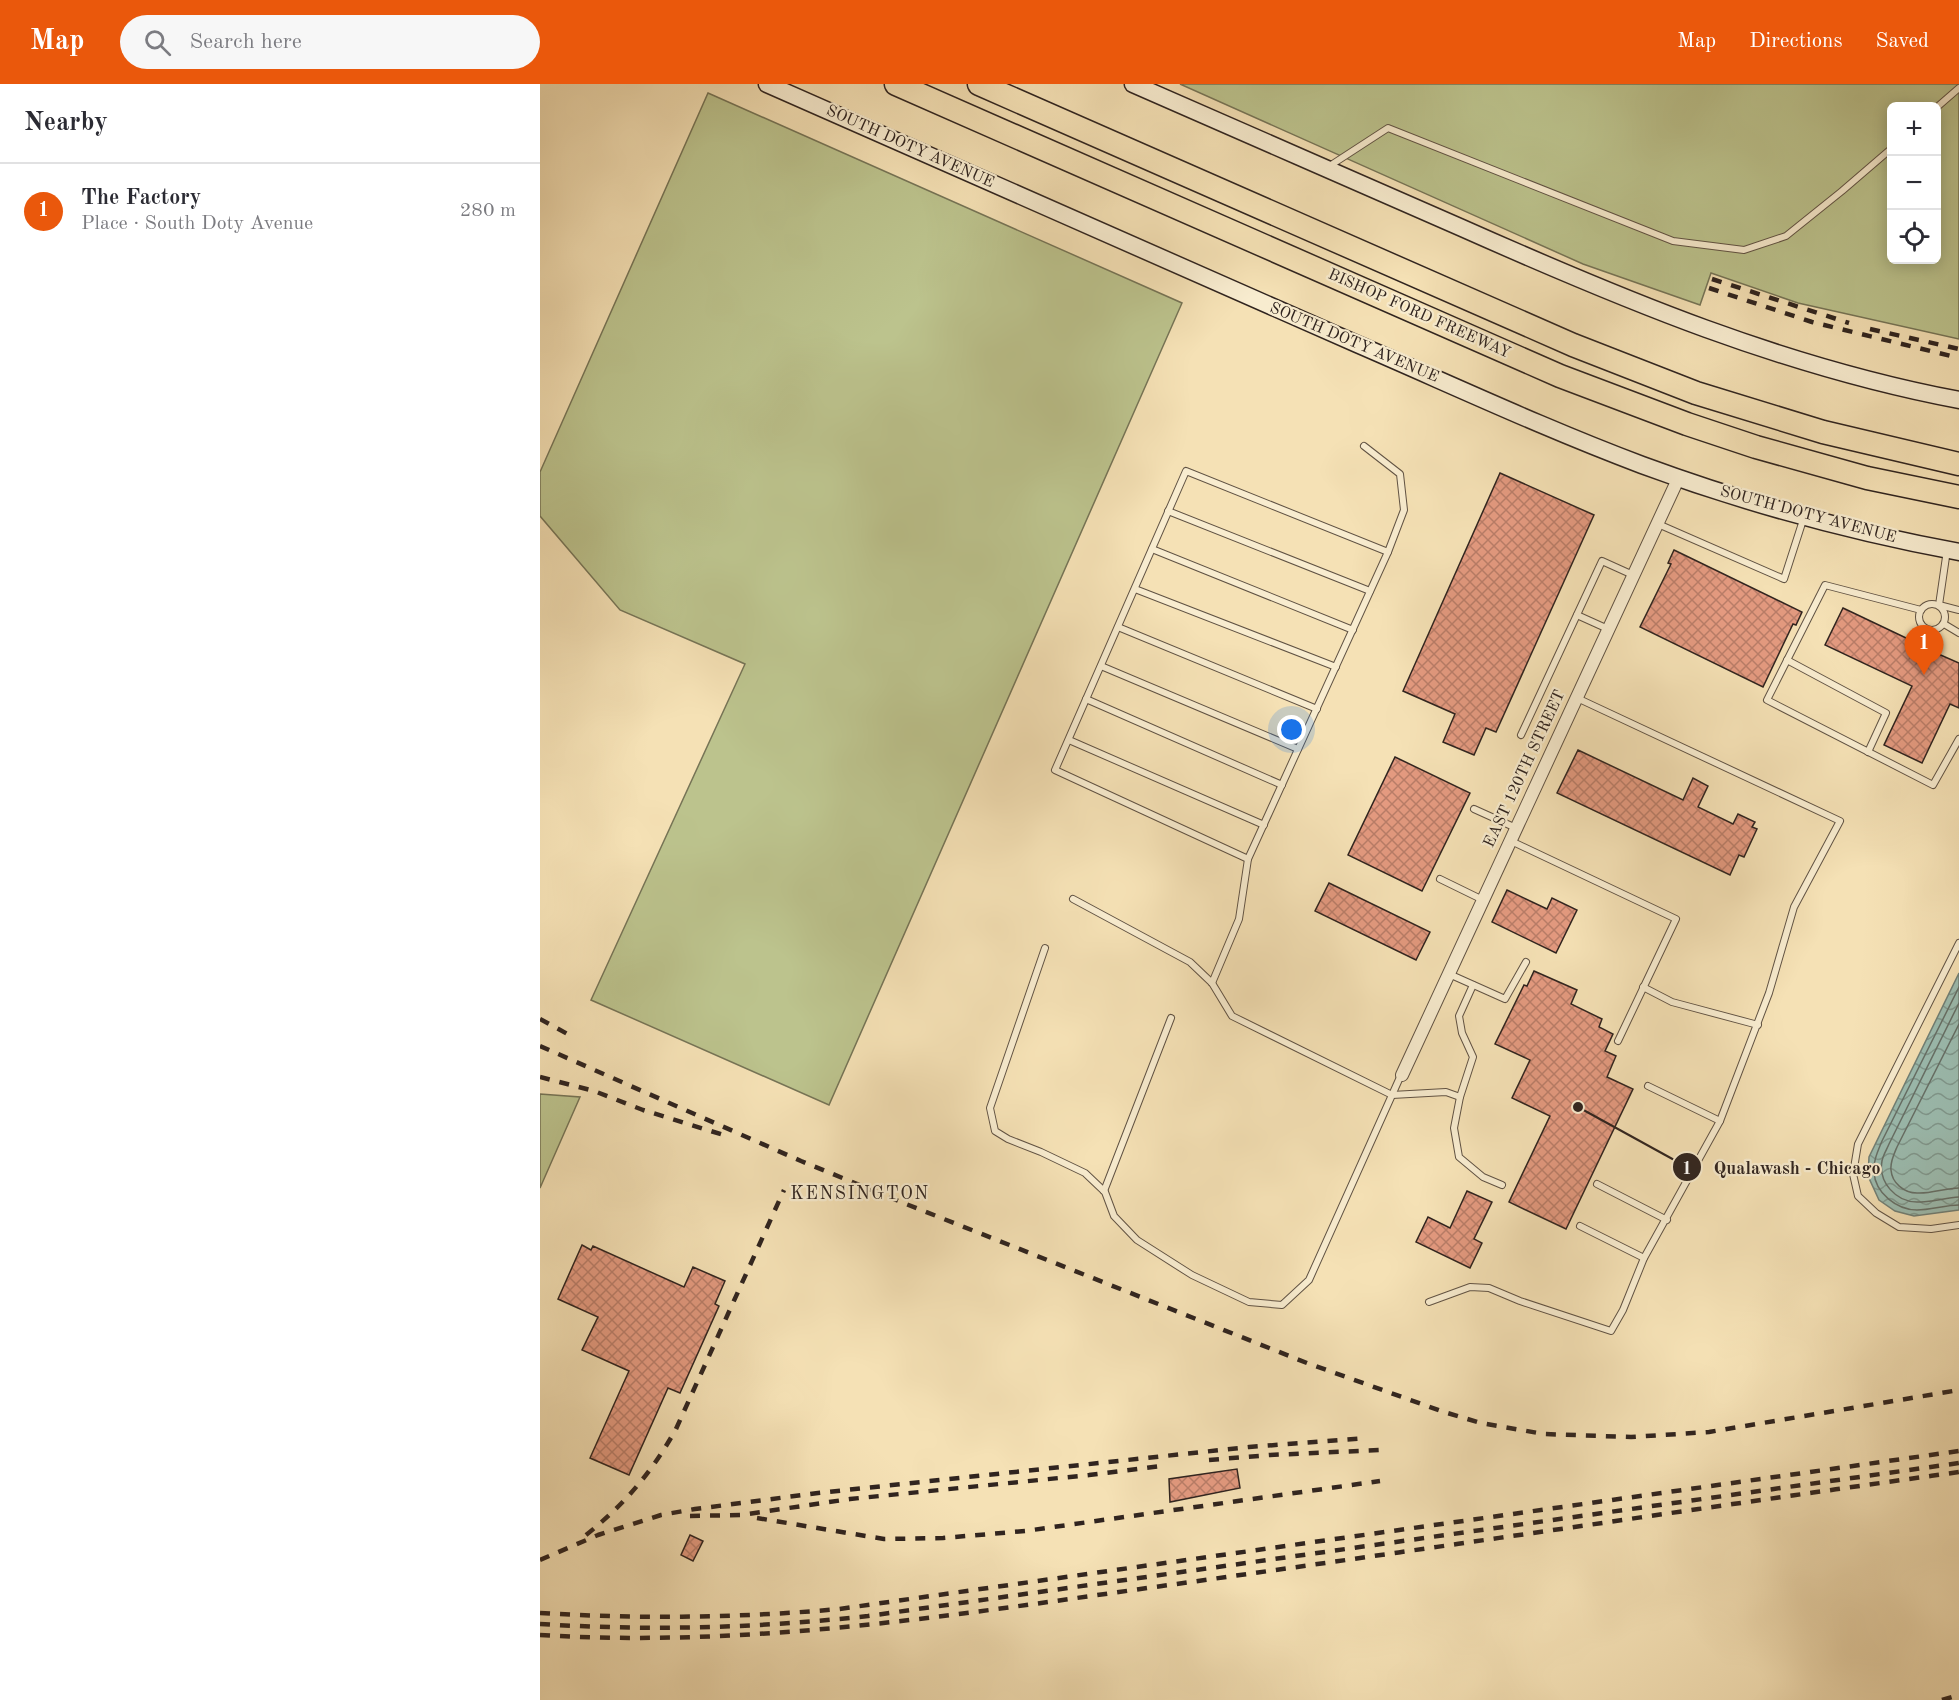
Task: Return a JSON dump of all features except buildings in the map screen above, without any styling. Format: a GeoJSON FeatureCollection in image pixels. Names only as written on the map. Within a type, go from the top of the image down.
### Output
{"type":"FeatureCollection","features":[{"type":"Feature","properties":{"kind":"highway","name":"BISHOP FORD FREEWAY"},"geometry":{"type":"LineString","coordinates":[[896,84],[1560,376],[1687,424],[1756,447],[1867,477],[1959,497]]}},
{"type":"Feature","properties":{"kind":"highway","name":"BISHOP FORD FREEWAY"},"geometry":{"type":"LineString","coordinates":[[979,84],[1573,345],[1696,393],[1823,432],[1959,464]]}},
{"type":"Feature","properties":{"kind":"street","name":"SOUTH DOTY AVENUE"},"geometry":{"type":"LineString","coordinates":[[767,84],[1507,409],[1606,450],[1679,477],[1844,528],[1953,551]]}},
{"type":"Feature","properties":{"kind":"street"},"geometry":{"type":"LineString","coordinates":[[1133,84],[1550,267],[1688,324],[1806,363],[1880,383],[1959,400]]}},
{"type":"Feature","properties":{"kind":"street","name":"EAST 120TH STREET"},"geometry":{"type":"LineString","coordinates":[[1402,1075],[1679,477]]}},
{"type":"Feature","properties":{"kind":"lane"},"geometry":{"type":"LineString","coordinates":[[1941,104],[1959,88]]}},
{"type":"Feature","properties":{"kind":"lane"},"geometry":{"type":"LineString","coordinates":[[1325,168],[1389,128],[1673,241],[1744,250],[1786,236],[1887,152]]}},
{"type":"Feature","properties":{"kind":"lane"},"geometry":{"type":"LineString","coordinates":[[1212,983],[1239,920],[1248,859],[1388,552],[1404,510],[1400,474],[1364,446]]}},
{"type":"Feature","properties":{"kind":"lane"},"geometry":{"type":"LineString","coordinates":[[1248,859],[1055,770],[1186,471],[1388,552]]}},
{"type":"Feature","properties":{"kind":"lane"},"geometry":{"type":"LineString","coordinates":[[1168,511],[1370,591]]}},
{"type":"Feature","properties":{"kind":"lane"},"geometry":{"type":"LineString","coordinates":[[1657,524],[1784,579],[1804,516]]}},
{"type":"Feature","properties":{"kind":"lane"},"geometry":{"type":"LineString","coordinates":[[1152,549],[1353,630]]}},
{"type":"Feature","properties":{"kind":"lane"},"geometry":{"type":"LineString","coordinates":[[1953,551],[1940,605],[1946,616],[1944,624],[1938,629],[1925,628],[1919,618],[1921,610],[1932,603],[1940,605],[1959,610]]}},
{"type":"Feature","properties":{"kind":"lane"},"geometry":{"type":"LineString","coordinates":[[1521,735],[1602,561],[1633,575]]}},
{"type":"Feature","properties":{"kind":"lane"},"geometry":{"type":"LineString","coordinates":[[1921,610],[1825,585],[1767,699],[1933,785],[1959,739]]}},
{"type":"Feature","properties":{"kind":"lane"},"geometry":{"type":"LineString","coordinates":[[1135,589],[1336,667]]}},
{"type":"Feature","properties":{"kind":"lane"},"geometry":{"type":"LineString","coordinates":[[1577,615],[1608,629]]}},
{"type":"Feature","properties":{"kind":"lane"},"geometry":{"type":"LineString","coordinates":[[1944,624],[1959,633]]}},
{"type":"Feature","properties":{"kind":"lane"},"geometry":{"type":"LineString","coordinates":[[1118,627],[1317,709]]}},
{"type":"Feature","properties":{"kind":"lane"},"geometry":{"type":"LineString","coordinates":[[1787,660],[1886,713],[1868,752]]}},
{"type":"Feature","properties":{"kind":"lane"},"geometry":{"type":"LineString","coordinates":[[1101,666],[1298,749]]}},
{"type":"Feature","properties":{"kind":"lane"},"geometry":{"type":"LineString","coordinates":[[1430,1302],[1470,1287],[1489,1288],[1520,1301],[1611,1330],[1623,1310],[1644,1258],[1720,1121],[1758,1025],[1794,907],[1840,821],[1576,698]]}},
{"type":"Feature","properties":{"kind":"lane"},"geometry":{"type":"LineString","coordinates":[[1086,699],[1282,785]]}},
{"type":"Feature","properties":{"kind":"lane"},"geometry":{"type":"LineString","coordinates":[[1069,740],[1264,825]]}},
{"type":"Feature","properties":{"kind":"lane"},"geometry":{"type":"LineString","coordinates":[[1474,809],[1516,828]]}},
{"type":"Feature","properties":{"kind":"lane"},"geometry":{"type":"LineString","coordinates":[[1510,841],[1676,919],[1618,1041]]}},
{"type":"Feature","properties":{"kind":"lane"},"geometry":{"type":"LineString","coordinates":[[1440,879],[1483,900]]}},
{"type":"Feature","properties":{"kind":"lane"},"geometry":{"type":"LineString","coordinates":[[1073,899],[1190,962],[1212,983],[1232,1016],[1392,1095],[1446,1092],[1460,1097]]}},
{"type":"Feature","properties":{"kind":"lane"},"geometry":{"type":"LineString","coordinates":[[1959,943],[1858,1144],[1853,1174],[1858,1196],[1876,1213],[1899,1227],[1931,1228],[1959,1225]]}},
{"type":"Feature","properties":{"kind":"lane"},"geometry":{"type":"LineString","coordinates":[[1045,948],[990,1108],[995,1131],[1085,1173],[1104,1191],[1114,1216],[1137,1240],[1192,1275],[1249,1302],[1282,1305],[1309,1280],[1402,1075]]}},
{"type":"Feature","properties":{"kind":"lane"},"geometry":{"type":"LineString","coordinates":[[1449,973],[1505,999],[1526,962]]}},
{"type":"Feature","properties":{"kind":"lane"},"geometry":{"type":"LineString","coordinates":[[1473,985],[1459,1016],[1462,1033],[1473,1057],[1460,1097],[1454,1128],[1459,1157],[1483,1177],[1502,1185]]}},
{"type":"Feature","properties":{"kind":"lane"},"geometry":{"type":"LineString","coordinates":[[1643,987],[1672,1002],[1758,1025]]}},
{"type":"Feature","properties":{"kind":"lane"},"geometry":{"type":"LineString","coordinates":[[1104,1191],[1171,1018]]}},
{"type":"Feature","properties":{"kind":"lane"},"geometry":{"type":"LineString","coordinates":[[1648,1086],[1720,1121]]}},
{"type":"Feature","properties":{"kind":"lane"},"geometry":{"type":"LineString","coordinates":[[1597,1184],[1667,1220]]}},
{"type":"Feature","properties":{"kind":"lane"},"geometry":{"type":"LineString","coordinates":[[1580,1226],[1644,1258]]}},
{"type":"Feature","properties":{"kind":"green space"},"geometry":{"type":"Polygon","coordinates":[[[1180,84],[1959,84],[1959,339],[1798,303],[1711,273],[1700,305],[1583,264],[1180,84]]]}},
{"type":"Feature","properties":{"kind":"green space"},"geometry":{"type":"Polygon","coordinates":[[[708,93],[1182,303],[829,1105],[591,1000],[745,664],[620,610],[540,516],[540,472],[708,93]]]}},
{"type":"Feature","properties":{"kind":"green space"},"geometry":{"type":"Polygon","coordinates":[[[540,1094],[580,1097],[540,1188],[540,1094]]]}},
{"type":"Feature","properties":{"kind":"water"},"geometry":{"type":"Polygon","coordinates":[[[1959,973],[1959,1210],[1914,1216],[1895,1211],[1879,1200],[1868,1176],[1869,1157],[1959,973]]]}},
{"type":"Feature","properties":{"kind":"railway"},"geometry":{"type":"LineString","coordinates":[[1712,279],[1849,323]]}},
{"type":"Feature","properties":{"kind":"railway"},"geometry":{"type":"LineString","coordinates":[[1709,288],[1812,322],[1959,358]]}},
{"type":"Feature","properties":{"kind":"railway"},"geometry":{"type":"LineString","coordinates":[[1870,329],[1959,349]]}},
{"type":"Feature","properties":{"kind":"railway"},"geometry":{"type":"LineString","coordinates":[[540,1019],[573,1037]]}},
{"type":"Feature","properties":{"kind":"railway"},"geometry":{"type":"LineString","coordinates":[[540,1046],[801,1161],[901,1202],[1307,1363],[1481,1423],[1544,1434],[1631,1437],[1709,1432],[1959,1390]]}},
{"type":"Feature","properties":{"kind":"railway"},"geometry":{"type":"LineString","coordinates":[[540,1077],[594,1091],[643,1110],[730,1137]]}},
{"type":"Feature","properties":{"kind":"railway"},"geometry":{"type":"LineString","coordinates":[[586,1535],[637,1487],[676,1429],[784,1190]]}},
{"type":"Feature","properties":{"kind":"railway"},"geometry":{"type":"LineString","coordinates":[[540,1560],[598,1535],[661,1515],[695,1509],[818,1493],[1249,1447],[1366,1438]]}},
{"type":"Feature","properties":{"kind":"railway"},"geometry":{"type":"LineString","coordinates":[[1209,1460],[1379,1450]]}},
{"type":"Feature","properties":{"kind":"railway"},"geometry":{"type":"LineString","coordinates":[[540,1613],[690,1617],[839,1609],[1959,1451]]}},
{"type":"Feature","properties":{"kind":"railway"},"geometry":{"type":"LineString","coordinates":[[540,1624],[663,1628],[786,1623],[868,1616],[1959,1463]]}},
{"type":"Feature","properties":{"kind":"railway"},"geometry":{"type":"LineString","coordinates":[[690,1516],[741,1515],[850,1499],[1161,1466]]}},
{"type":"Feature","properties":{"kind":"railway"},"geometry":{"type":"LineString","coordinates":[[540,1635],[619,1638],[697,1637],[775,1633],[929,1618],[1959,1472]]}},
{"type":"Feature","properties":{"kind":"railway"},"geometry":{"type":"LineString","coordinates":[[757,1518],[884,1539],[943,1538],[1025,1531],[1380,1481]]}},
{"type":"Feature","properties":{"kind":"railway"},"geometry":{"type":"LineString","coordinates":[[1942,1700],[1959,1695]]}},
{"type":"Feature","properties":{"kind":"place","name":"The Factory"},"geometry":{"type":"Point","coordinates":[1924,675]}},
{"type":"Feature","properties":{"kind":"place","name":"Qualawash - Chicago"},"geometry":{"type":"Point","coordinates":[1578,1107]}},
{"type":"Feature","properties":{"kind":"district","name":"KENSINGTON"},"geometry":{"type":"Point","coordinates":[860,1194]}}]}
